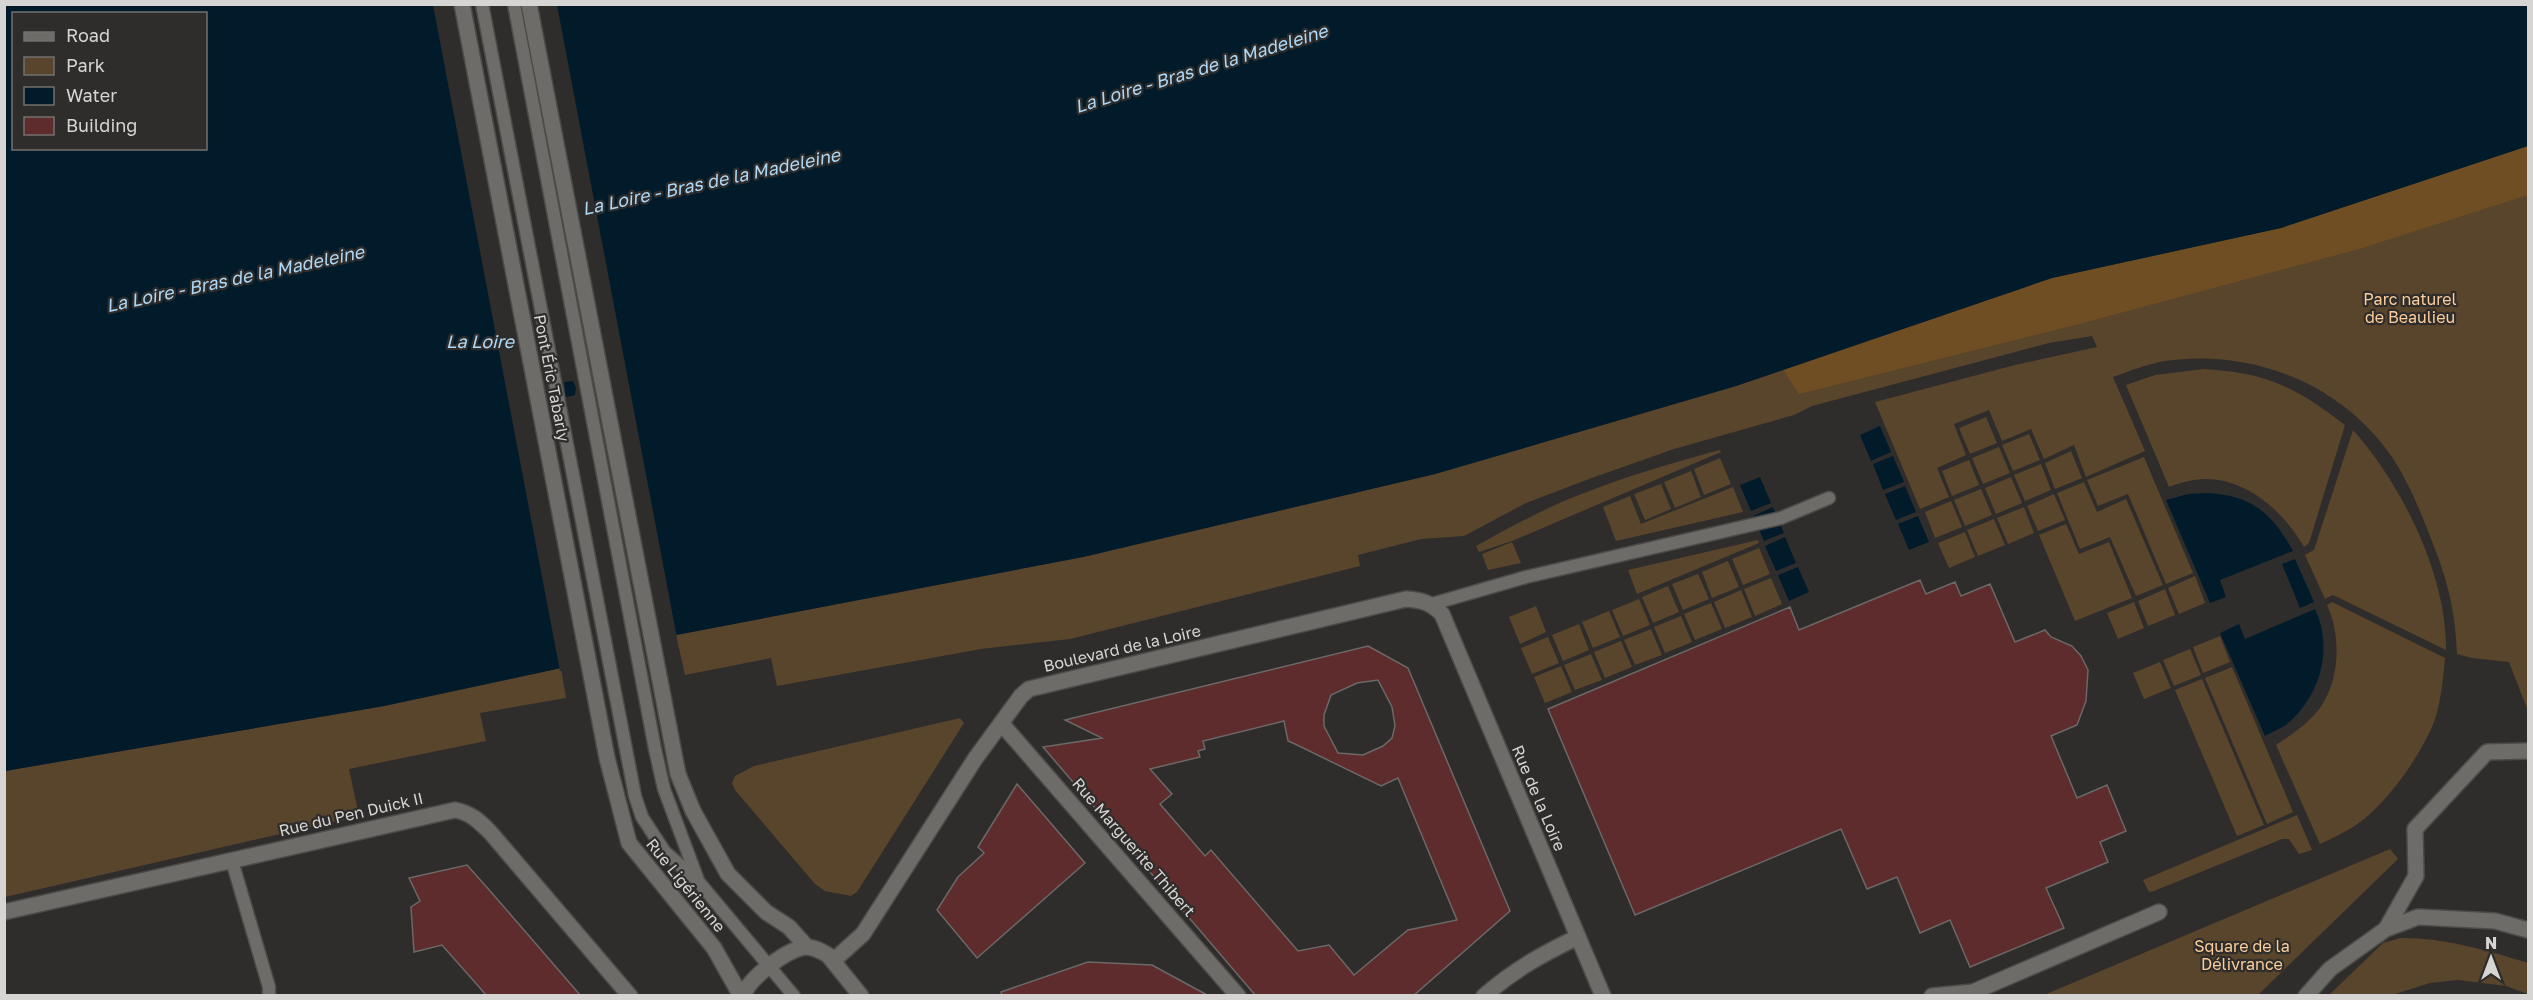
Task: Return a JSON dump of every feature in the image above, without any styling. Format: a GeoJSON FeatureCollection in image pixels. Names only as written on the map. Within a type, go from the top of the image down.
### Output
{"type":"FeatureCollection","features":[{"type":"Feature","properties":{"kind":"street","name":"Pont Éric Tabarly"},"geometry":{"type":"LineString","coordinates":[[462,4],[607,758]]}},
{"type":"Feature","properties":{"kind":"street"},"geometry":{"type":"LineString","coordinates":[[529,4],[678,774],[693,812],[728,874],[766,912],[789,927],[807,947]]}},
{"type":"Feature","properties":{"kind":"street","name":"Boulevard de la Loire"},"geometry":{"type":"LineString","coordinates":[[832,961],[863,934],[975,759],[1021,696],[1029,689],[1406,599],[1437,609]]}},
{"type":"Feature","properties":{"kind":"street","name":"Rue de la Loire"},"geometry":{"type":"LineString","coordinates":[[1437,609],[1603,996]]}},
{"type":"Feature","properties":{"kind":"street","name":"Rue Marguerite Thibert"},"geometry":{"type":"LineString","coordinates":[[1001,723],[1238,996]]}},
{"type":"Feature","properties":{"kind":"street"},"geometry":{"type":"LineString","coordinates":[[2386,929],[2416,876],[2415,829],[2487,752],[2529,751]]}},
{"type":"Feature","properties":{"kind":"street","name":"Rue Ligérienne"},"geometry":{"type":"LineString","coordinates":[[607,758],[629,843],[643,864],[714,948],[742,996]]}},
{"type":"Feature","properties":{"kind":"street","name":"Rue du Pen Duick II"},"geometry":{"type":"LineString","coordinates":[[4,912],[455,810],[466,812],[476,818],[490,832],[630,996]]}},
{"type":"Feature","properties":{"kind":"street"},"geometry":{"type":"LineString","coordinates":[[1932,996],[1975,994],[2159,912]]}},
{"type":"Feature","properties":{"kind":"street"},"geometry":{"type":"LineString","coordinates":[[2306,996],[2330,969],[2386,929],[2418,917],[2495,921],[2529,930]]}},
{"type":"Feature","properties":{"kind":"street"},"geometry":{"type":"LineString","coordinates":[[1484,996],[1510,974],[1540,955],[1578,937]]}},
{"type":"Feature","properties":{"kind":"street"},"geometry":{"type":"LineString","coordinates":[[742,996],[750,983],[787,954],[807,947],[821,950],[861,996]]}},
{"type":"Feature","properties":{"kind":"lane"},"geometry":{"type":"LineString","coordinates":[[482,4],[634,796],[651,832],[665,852],[698,881],[794,996]]}},
{"type":"Feature","properties":{"kind":"lane"},"geometry":{"type":"LineString","coordinates":[[514,4],[655,749],[664,789],[698,881]]}},
{"type":"Feature","properties":{"kind":"lane"},"geometry":{"type":"LineString","coordinates":[[1437,609],[1526,577],[1780,518],[1828,498]]}},
{"type":"Feature","properties":{"kind":"lane"},"geometry":{"type":"LineString","coordinates":[[232,861],[269,987],[269,996]]}},
{"type":"Feature","properties":{"kind":"green space","name":"Parc naturel de Beaulieu"},"geometry":{"type":"Polygon","coordinates":[[[2528,146],[2528,711],[2509,662],[2457,654],[2454,619],[2444,574],[2415,500],[2392,457],[2371,431],[2348,409],[2321,391],[2262,366],[2230,360],[2198,358],[2158,362],[2113,377],[2145,451],[2086,477],[2074,445],[2044,459],[2031,429],[2002,441],[1989,410],[1954,424],[1966,455],[1937,468],[1949,497],[1920,509],[1875,402],[2015,365],[2097,347],[2092,336],[2049,343],[1812,406],[1794,415],[1674,449],[1526,503],[1464,536],[1421,539],[1358,555],[1360,566],[1070,639],[981,649],[777,686],[771,658],[685,675],[676,635],[1083,557],[1435,474],[1736,386],[2052,278],[2281,228],[2528,146]]]}},
{"type":"Feature","properties":{"kind":"green space"},"geometry":{"type":"Polygon","coordinates":[[[2204,369],[2246,374],[2280,384],[2311,401],[2345,425],[2309,543],[2304,547],[2275,510],[2250,491],[2221,480],[2205,479],[2187,481],[2169,487],[2126,385],[2155,375],[2204,369]]]}},
{"type":"Feature","properties":{"kind":"green space"},"geometry":{"type":"Polygon","coordinates":[[[1986,417],[1997,443],[1970,454],[1959,428],[1986,417]]]}},
{"type":"Feature","properties":{"kind":"green space"},"geometry":{"type":"Polygon","coordinates":[[[2353,430],[2388,477],[2418,533],[2439,592],[2446,650],[2333,595],[2325,599],[2305,555],[2314,550],[2353,430]]]}},
{"type":"Feature","properties":{"kind":"green space"},"geometry":{"type":"Polygon","coordinates":[[[2029,434],[2040,460],[2013,471],[2002,445],[2029,434]]]}},
{"type":"Feature","properties":{"kind":"green space"},"geometry":{"type":"Polygon","coordinates":[[[1999,447],[2010,473],[1983,484],[1972,458],[1999,447]]]}},
{"type":"Feature","properties":{"kind":"green space"},"geometry":{"type":"Polygon","coordinates":[[[1720,450],[1721,452],[1512,541],[1479,552],[1476,546],[1570,499],[1634,475],[1720,450]]]}},
{"type":"Feature","properties":{"kind":"green space"},"geometry":{"type":"Polygon","coordinates":[[[2071,451],[2082,478],[2055,489],[2045,463],[2071,451]]]}},
{"type":"Feature","properties":{"kind":"green space"},"geometry":{"type":"Polygon","coordinates":[[[2144,457],[2193,573],[2166,584],[2128,494],[2098,506],[2087,480],[2144,457]]]}},
{"type":"Feature","properties":{"kind":"green space"},"geometry":{"type":"Polygon","coordinates":[[[1720,458],[1731,484],[1704,495],[1694,469],[1720,458]]]}},
{"type":"Feature","properties":{"kind":"green space"},"geometry":{"type":"Polygon","coordinates":[[[1969,460],[1979,485],[1952,496],[1942,471],[1969,460]]]}},
{"type":"Feature","properties":{"kind":"green space"},"geometry":{"type":"Polygon","coordinates":[[[2041,464],[2051,490],[2025,501],[2014,475],[2041,464]]]}},
{"type":"Feature","properties":{"kind":"green space"},"geometry":{"type":"Polygon","coordinates":[[[1691,471],[1701,497],[1675,508],[1664,482],[1691,471]]]}},
{"type":"Feature","properties":{"kind":"green space"},"geometry":{"type":"Polygon","coordinates":[[[2011,477],[2022,503],[1996,514],[1985,488],[2011,477]]]}},
{"type":"Feature","properties":{"kind":"green space"},"geometry":{"type":"Polygon","coordinates":[[[2084,482],[2097,512],[2126,499],[2163,585],[2136,596],[2110,537],[2080,549],[2057,493],[2084,482]]]}},
{"type":"Feature","properties":{"kind":"green space"},"geometry":{"type":"Polygon","coordinates":[[[1661,484],[1671,509],[1645,520],[1634,494],[1661,484]]]}},
{"type":"Feature","properties":{"kind":"green space"},"geometry":{"type":"Polygon","coordinates":[[[1733,487],[1743,512],[1616,541],[1603,507],[1630,496],[1641,524],[1733,487]]]}},
{"type":"Feature","properties":{"kind":"green space"},"geometry":{"type":"Polygon","coordinates":[[[1981,489],[1992,515],[1965,526],[1954,500],[1981,489]]]}},
{"type":"Feature","properties":{"kind":"green space"},"geometry":{"type":"Polygon","coordinates":[[[2054,494],[2065,520],[2038,531],[2027,506],[2054,494]]]}},
{"type":"Feature","properties":{"kind":"green space"},"geometry":{"type":"Polygon","coordinates":[[[1951,501],[1962,527],[1935,538],[1925,512],[1951,501]]]}},
{"type":"Feature","properties":{"kind":"green space"},"geometry":{"type":"Polygon","coordinates":[[[2024,507],[2034,533],[2008,544],[1997,518],[2024,507]]]}},
{"type":"Feature","properties":{"kind":"green space"},"geometry":{"type":"Polygon","coordinates":[[[1994,519],[2005,545],[1978,556],[1967,530],[1994,519]]]}},
{"type":"Feature","properties":{"kind":"green space"},"geometry":{"type":"Polygon","coordinates":[[[2066,524],[2079,554],[2109,542],[2132,598],[2075,621],[2039,535],[2066,524]]]}},
{"type":"Feature","properties":{"kind":"green space"},"geometry":{"type":"Polygon","coordinates":[[[1965,532],[1975,557],[1949,568],[1938,543],[1965,532]]]}},
{"type":"Feature","properties":{"kind":"green space"},"geometry":{"type":"Polygon","coordinates":[[[1758,540],[1759,543],[1637,594],[1628,570],[1758,540]]]}},
{"type":"Feature","properties":{"kind":"green space"},"geometry":{"type":"Polygon","coordinates":[[[1512,542],[1521,563],[1488,570],[1482,554],[1512,542]]]}},
{"type":"Feature","properties":{"kind":"green space"},"geometry":{"type":"Polygon","coordinates":[[[1759,548],[1770,574],[1743,585],[1732,559],[1759,548]]]}},
{"type":"Feature","properties":{"kind":"green space"},"geometry":{"type":"Polygon","coordinates":[[[1728,561],[1739,587],[1712,598],[1702,572],[1728,561]]]}},
{"type":"Feature","properties":{"kind":"green space"},"geometry":{"type":"Polygon","coordinates":[[[1698,574],[1709,599],[1683,610],[1672,584],[1698,574]]]}},
{"type":"Feature","properties":{"kind":"green space"},"geometry":{"type":"Polygon","coordinates":[[[2195,576],[2205,603],[2179,614],[2168,588],[2195,576]]]}},
{"type":"Feature","properties":{"kind":"green space"},"geometry":{"type":"Polygon","coordinates":[[[1771,578],[1782,604],[1755,616],[1744,589],[1771,578]]]}},
{"type":"Feature","properties":{"kind":"green space"},"geometry":{"type":"Polygon","coordinates":[[[1668,586],[1679,612],[1653,623],[1642,597],[1668,586]]]}},
{"type":"Feature","properties":{"kind":"green space"},"geometry":{"type":"Polygon","coordinates":[[[2165,589],[2175,615],[2148,626],[2138,601],[2165,589]]]}},
{"type":"Feature","properties":{"kind":"green space"},"geometry":{"type":"Polygon","coordinates":[[[1741,590],[1752,617],[1725,628],[1714,602],[1741,590]]]}},
{"type":"Feature","properties":{"kind":"green space"},"geometry":{"type":"Polygon","coordinates":[[[1639,599],[1650,625],[1623,636],[1612,610],[1639,599]]]}},
{"type":"Feature","properties":{"kind":"green space"},"geometry":{"type":"Polygon","coordinates":[[[2134,602],[2144,628],[2118,639],[2107,613],[2134,602]]]}},
{"type":"Feature","properties":{"kind":"green space"},"geometry":{"type":"Polygon","coordinates":[[[2332,602],[2445,658],[2440,699],[2434,722],[2411,765],[2389,794],[2365,818],[2320,844],[2276,745],[2312,717],[2328,694],[2336,656],[2335,629],[2327,605],[2332,602]]]}},
{"type":"Feature","properties":{"kind":"green space"},"geometry":{"type":"Polygon","coordinates":[[[1711,603],[1722,629],[1695,640],[1684,614],[1711,603]]]}},
{"type":"Feature","properties":{"kind":"green space"},"geometry":{"type":"Polygon","coordinates":[[[1536,606],[1546,632],[1520,644],[1509,617],[1536,606]]]}},
{"type":"Feature","properties":{"kind":"green space"},"geometry":{"type":"Polygon","coordinates":[[[1609,611],[1620,637],[1593,648],[1582,622],[1609,611]]]}},
{"type":"Feature","properties":{"kind":"green space"},"geometry":{"type":"Polygon","coordinates":[[[1681,616],[1692,642],[1665,653],[1654,627],[1681,616]]]}},
{"type":"Feature","properties":{"kind":"green space"},"geometry":{"type":"Polygon","coordinates":[[[1579,624],[1589,650],[1563,661],[1552,635],[1579,624]]]}},
{"type":"Feature","properties":{"kind":"green space"},"geometry":{"type":"Polygon","coordinates":[[[1651,629],[1662,655],[1635,665],[1624,640],[1651,629]]]}},
{"type":"Feature","properties":{"kind":"green space"},"geometry":{"type":"Polygon","coordinates":[[[2220,636],[2230,662],[2203,673],[2193,647],[2220,636]]]}},
{"type":"Feature","properties":{"kind":"green space"},"geometry":{"type":"Polygon","coordinates":[[[1548,637],[1559,663],[1532,674],[1521,648],[1548,637]]]}},
{"type":"Feature","properties":{"kind":"green space"},"geometry":{"type":"Polygon","coordinates":[[[1621,641],[1632,667],[1605,678],[1594,652],[1621,641]]]}},
{"type":"Feature","properties":{"kind":"green space"},"geometry":{"type":"Polygon","coordinates":[[[2190,649],[2201,675],[2174,686],[2163,660],[2190,649]]]}},
{"type":"Feature","properties":{"kind":"green space"},"geometry":{"type":"Polygon","coordinates":[[[1591,654],[1602,680],[1575,690],[1564,665],[1591,654]]]}},
{"type":"Feature","properties":{"kind":"green space"},"geometry":{"type":"Polygon","coordinates":[[[2160,662],[2171,688],[2144,699],[2133,673],[2160,662]]]}},
{"type":"Feature","properties":{"kind":"green space"},"geometry":{"type":"Polygon","coordinates":[[[1561,666],[1572,692],[1545,703],[1534,677],[1561,666]]]}},
{"type":"Feature","properties":{"kind":"green space"},"geometry":{"type":"Polygon","coordinates":[[[2232,667],[2293,812],[2267,824],[2205,678],[2232,667]]]}},
{"type":"Feature","properties":{"kind":"green space"},"geometry":{"type":"Polygon","coordinates":[[[561,668],[566,698],[480,713],[486,741],[349,769],[359,816],[5,897],[5,771],[384,706],[561,668]]]}},
{"type":"Feature","properties":{"kind":"green space"},"geometry":{"type":"Polygon","coordinates":[[[2202,679],[2264,825],[2237,836],[2175,690],[2202,679]]]}},
{"type":"Feature","properties":{"kind":"green space"},"geometry":{"type":"Polygon","coordinates":[[[960,718],[964,723],[857,892],[851,896],[825,891],[815,884],[735,790],[732,783],[735,776],[754,766],[960,718]]]}},
{"type":"Feature","properties":{"kind":"green space"},"geometry":{"type":"Polygon","coordinates":[[[2297,815],[2312,850],[2299,854],[2289,839],[2282,839],[2154,891],[2149,892],[2143,880],[2297,815]]]}},
{"type":"Feature","properties":{"kind":"green space","name":"Square de la Délivrance"},"geometry":{"type":"Polygon","coordinates":[[[2390,849],[2398,859],[2258,995],[2044,995],[2390,849]]]}},
{"type":"Feature","properties":{"kind":"green space"},"geometry":{"type":"Polygon","coordinates":[[[2401,938],[2450,942],[2528,963],[2528,994],[2506,986],[2458,980],[2430,983],[2392,995],[2329,995],[2383,943],[2401,938]]]}},
{"type":"Feature","properties":{"kind":"shaded area"},"geometry":{"type":"Polygon","coordinates":[[[2528,146],[2528,195],[2359,249],[2079,324],[1799,394],[1783,370],[2052,278],[2281,228],[2528,146]]]}},
{"type":"Feature","properties":{"kind":"water","name":"La Loire"},"geometry":{"type":"Polygon","coordinates":[[[5,5],[2528,5],[2528,146],[2281,228],[2052,278],[1736,386],[1435,474],[1083,557],[676,635],[561,668],[384,706],[5,771],[5,5]]]}},
{"type":"Feature","properties":{"kind":"water"},"geometry":{"type":"Polygon","coordinates":[[[1880,426],[1891,452],[1871,461],[1860,435],[1880,426]]]}},
{"type":"Feature","properties":{"kind":"water"},"geometry":{"type":"Polygon","coordinates":[[[1893,456],[1904,482],[1883,490],[1873,464],[1893,456]]]}},
{"type":"Feature","properties":{"kind":"water"},"geometry":{"type":"Polygon","coordinates":[[[1760,477],[1771,503],[1751,511],[1740,485],[1760,477]]]}},
{"type":"Feature","properties":{"kind":"water"},"geometry":{"type":"Polygon","coordinates":[[[1905,486],[1916,512],[1896,520],[1885,494],[1905,486]]]}},
{"type":"Feature","properties":{"kind":"water"},"geometry":{"type":"Polygon","coordinates":[[[2207,493],[2236,498],[2259,509],[2277,526],[2293,551],[2220,580],[2226,597],[2210,603],[2166,500],[2188,494],[2207,493]]]}},
{"type":"Feature","properties":{"kind":"water"},"geometry":{"type":"Polygon","coordinates":[[[1773,507],[1784,533],[1764,541],[1753,516],[1773,507]]]}},
{"type":"Feature","properties":{"kind":"water"},"geometry":{"type":"Polygon","coordinates":[[[1918,516],[1929,542],[1909,550],[1898,524],[1918,516]]]}},
{"type":"Feature","properties":{"kind":"water"},"geometry":{"type":"Polygon","coordinates":[[[1785,537],[1796,563],[1776,571],[1765,546],[1785,537]]]}},
{"type":"Feature","properties":{"kind":"water"},"geometry":{"type":"Polygon","coordinates":[[[2295,559],[2314,602],[2300,608],[2282,564],[2295,559]]]}},
{"type":"Feature","properties":{"kind":"water"},"geometry":{"type":"Polygon","coordinates":[[[1798,567],[1809,592],[1789,601],[1778,575],[1798,567]]]}},
{"type":"Feature","properties":{"kind":"water"},"geometry":{"type":"Polygon","coordinates":[[[2315,609],[2321,624],[2323,656],[2315,687],[2298,714],[2286,725],[2265,736],[2220,633],[2239,624],[2245,639],[2315,609]]]}},
{"type":"Feature","properties":{"kind":"pier"},"geometry":{"type":"Polygon","coordinates":[[[433,5],[557,5],[677,638],[560,671],[433,5]],[[573,381],[564,382],[566,397],[575,395],[576,388],[573,381]]]}},
{"type":"Feature","properties":{"kind":"building"},"geometry":{"type":"Polygon","coordinates":[[[1920,580],[1926,594],[1955,582],[1961,596],[1990,584],[2015,642],[2045,630],[2051,637],[2072,646],[2081,656],[2088,670],[2086,701],[2077,725],[2051,736],[2077,798],[2107,785],[2126,831],[2100,842],[2108,862],[2046,888],[2064,928],[1970,967],[1950,920],[1920,933],[1897,877],[1867,889],[1841,829],[1635,915],[1548,709],[1790,607],[1799,630],[1920,580]]]}},
{"type":"Feature","properties":{"kind":"building"},"geometry":{"type":"Polygon","coordinates":[[[1368,646],[1408,668],[1510,911],[1413,996],[1256,996],[1043,747],[1102,738],[1065,720],[1368,646]],[[1378,680],[1357,683],[1331,695],[1324,715],[1324,726],[1338,753],[1363,755],[1383,746],[1392,738],[1395,726],[1392,707],[1378,680]],[[1284,721],[1203,741],[1205,749],[1198,751],[1200,757],[1150,769],[1172,794],[1160,804],[1205,856],[1211,850],[1298,951],[1329,945],[1354,975],[1408,930],[1457,920],[1398,778],[1381,786],[1288,741],[1284,721]]]}},
{"type":"Feature","properties":{"kind":"building"},"geometry":{"type":"Polygon","coordinates":[[[1017,784],[1085,863],[977,958],[937,910],[958,877],[984,853],[978,847],[1017,784]]]}},
{"type":"Feature","properties":{"kind":"building"},"geometry":{"type":"Polygon","coordinates":[[[467,865],[581,996],[487,996],[442,945],[414,952],[411,907],[420,901],[409,878],[467,865]]]}},
{"type":"Feature","properties":{"kind":"building"},"geometry":{"type":"Polygon","coordinates":[[[1088,962],[1152,965],[1209,996],[1002,996],[1001,992],[1088,962]]]}},
{"type":"Feature","properties":{"kind":"water label","name":"La Loire - Bras de la Madeleine"},"geometry":{"type":"Point","coordinates":[1201,68]}},
{"type":"Feature","properties":{"kind":"water label","name":"La Loire - Bras de la Madeleine"},"geometry":{"type":"Point","coordinates":[711,181]}},
{"type":"Feature","properties":{"kind":"water label","name":"La Loire - Bras de la Madeleine"},"geometry":{"type":"Point","coordinates":[235,278]}}]}
